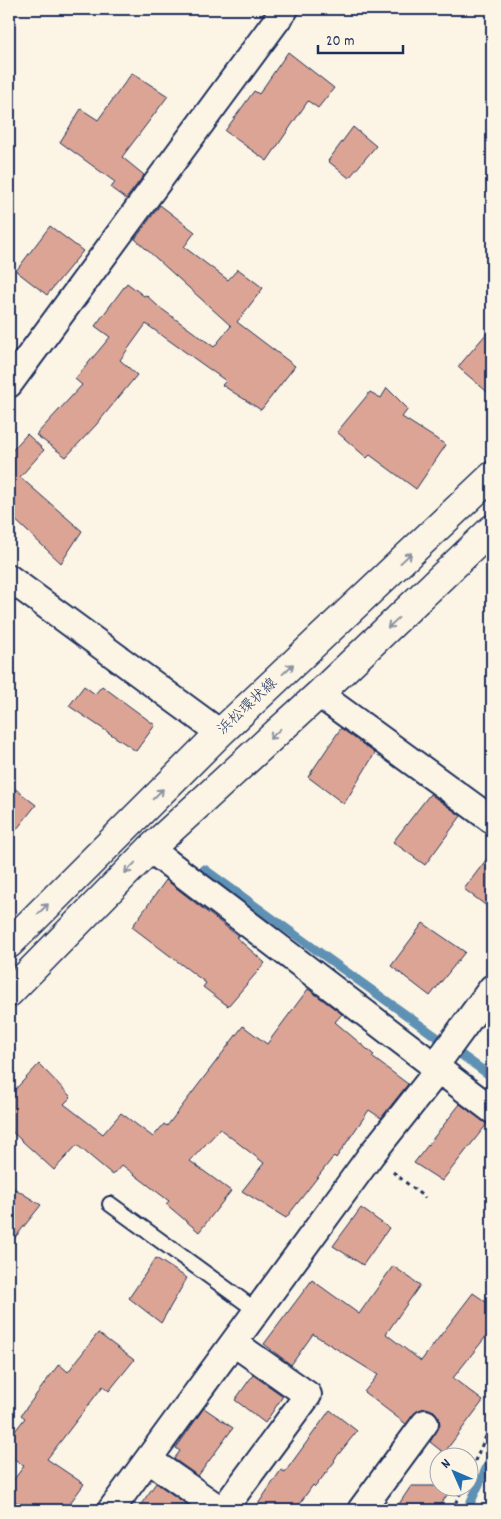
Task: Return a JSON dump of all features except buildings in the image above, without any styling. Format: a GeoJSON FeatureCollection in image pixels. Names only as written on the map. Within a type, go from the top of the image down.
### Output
{"type":"FeatureCollection","features":[{"type":"Feature","properties":{"kind":"highway","name":"浜松環状線"},"geometry":{"type":"LineString","coordinates":[[9,944],[220,733],[492,476]]}},
{"type":"Feature","properties":{"kind":"highway"},"geometry":{"type":"LineString","coordinates":[[9,993],[150,848],[490,534]]}},
{"type":"Feature","properties":{"kind":"street"},"geometry":{"type":"LineString","coordinates":[[9,384],[285,9]]}},
{"type":"Feature","properties":{"kind":"street"},"geometry":{"type":"LineString","coordinates":[[9,578],[220,733]]}},
{"type":"Feature","properties":{"kind":"street"},"geometry":{"type":"LineString","coordinates":[[318,694],[492,820]]}},
{"type":"Feature","properties":{"kind":"street"},"geometry":{"type":"LineString","coordinates":[[150,848],[443,1057],[492,1110]]}},
{"type":"Feature","properties":{"kind":"street"},"geometry":{"type":"LineString","coordinates":[[111,1510],[492,988]]}},
{"type":"Feature","properties":{"kind":"street"},"geometry":{"type":"LineString","coordinates":[[149,1460],[222,1510],[308,1395],[234,1343]]}},
{"type":"Feature","properties":{"kind":"street"},"geometry":{"type":"LineString","coordinates":[[361,1510],[425,1423]]}},
{"type":"Feature","properties":{"kind":"lane"},"geometry":{"type":"LineString","coordinates":[[110,1204],[257,1311]]}},
{"type":"Feature","properties":{"kind":"path"},"geometry":{"type":"LineString","coordinates":[[372,1154],[425,1198]]}},
{"type":"Feature","properties":{"kind":"path"},"geometry":{"type":"LineString","coordinates":[[478,1454],[492,1423]]}},
{"type":"Feature","properties":{"kind":"path"},"geometry":{"type":"LineString","coordinates":[[452,1510],[459,1496]]}},
{"type":"Feature","properties":{"kind":"waterway"},"geometry":{"type":"LineString","coordinates":[[204,869],[492,1077]]}},
{"type":"Feature","properties":{"kind":"waterway"},"geometry":{"type":"LineString","coordinates":[[467,1510],[492,1456]]}}]}
